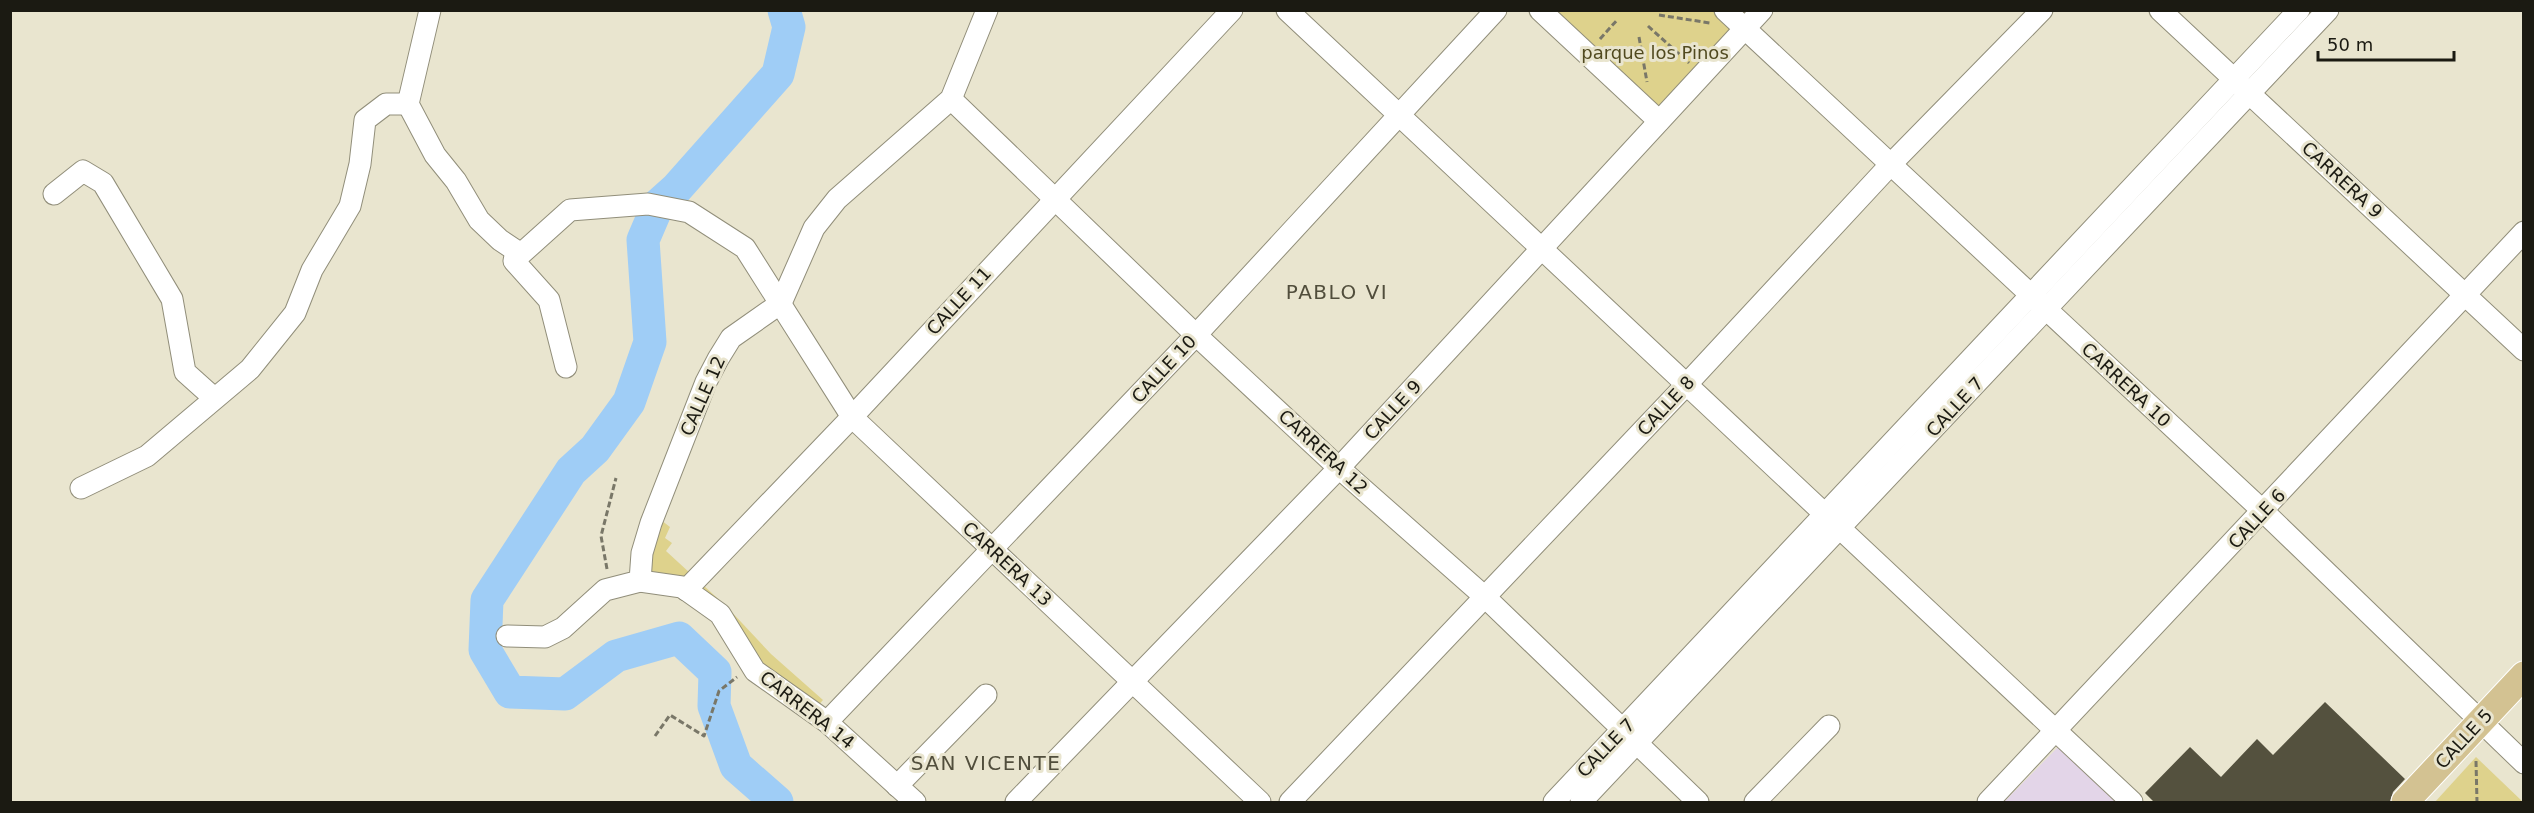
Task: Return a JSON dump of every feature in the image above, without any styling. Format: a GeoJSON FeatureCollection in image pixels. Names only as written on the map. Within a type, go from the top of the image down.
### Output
{"type":"FeatureCollection","features":[{"type":"Feature","properties":{"kind":"main road","name":"CALLE 5"},"geometry":{"type":"LineString","coordinates":[[2404,802],[2523,675]]}},
{"type":"Feature","properties":{"kind":"street"},"geometry":{"type":"LineString","coordinates":[[430,10],[408,105],[435,154],[456,181],[479,220],[516,251],[514,261],[549,300],[566,367]]}},
{"type":"Feature","properties":{"kind":"street"},"geometry":{"type":"LineString","coordinates":[[781,303],[814,228],[837,199],[951,99],[987,10]]}},
{"type":"Feature","properties":{"kind":"street","name":"CALLE 11"},"geometry":{"type":"LineString","coordinates":[[684,589],[852,417],[1232,10]]}},
{"type":"Feature","properties":{"kind":"street"},"geometry":{"type":"LineString","coordinates":[[1287,10],[2132,802]]}},
{"type":"Feature","properties":{"kind":"street","name":"CALLE 10"},"geometry":{"type":"LineString","coordinates":[[826,722],[1196,335],[1496,10]]}},
{"type":"Feature","properties":{"kind":"street"},"geometry":{"type":"LineString","coordinates":[[1540,10],[1656,119]]}},
{"type":"Feature","properties":{"kind":"street","name":"CARRERA 10"},"geometry":{"type":"LineString","coordinates":[[1725,10],[1892,163],[2264,512],[2523,763]]}},
{"type":"Feature","properties":{"kind":"street","name":"CALLE 9"},"geometry":{"type":"LineString","coordinates":[[1016,802],[1339,468],[1543,250],[1656,119],[1762,10]]}},
{"type":"Feature","properties":{"kind":"street","name":"CALLE 8"},"geometry":{"type":"LineString","coordinates":[[1290,802],[1686,385],[1892,163],[2042,10]]}},
{"type":"Feature","properties":{"kind":"street","name":"CARRERA 9"},"geometry":{"type":"LineString","coordinates":[[2160,10],[2523,350]]}},
{"type":"Feature","properties":{"kind":"street","name":"CALLE 7"},"geometry":{"type":"LineString","coordinates":[[2039,303],[2235,78],[2299,10]]}},
{"type":"Feature","properties":{"kind":"street","name":"CALLE 7"},"geometry":{"type":"LineString","coordinates":[[1554,802],[1630,737],[2039,303],[2251,94],[2328,10]]}},
{"type":"Feature","properties":{"kind":"street","name":"CARRERA 12"},"geometry":{"type":"LineString","coordinates":[[951,99],[1053,200],[1196,335],[1339,468],[1485,597],[1698,802]]}},
{"type":"Feature","properties":{"kind":"street"},"geometry":{"type":"LineString","coordinates":[[81,488],[147,456],[250,369],[295,313],[312,270],[350,206],[360,164],[365,120],[386,104],[408,105]]}},
{"type":"Feature","properties":{"kind":"street"},"geometry":{"type":"LineString","coordinates":[[54,194],[83,171],[103,183],[172,299],[185,372],[214,398]]}},
{"type":"Feature","properties":{"kind":"street","name":"CARRERA 13"},"geometry":{"type":"LineString","coordinates":[[516,251],[521,254],[570,210],[656,205],[689,212],[745,248],[852,417],[1260,802]]}},
{"type":"Feature","properties":{"kind":"street","name":"CALLE 6"},"geometry":{"type":"LineString","coordinates":[[1988,802],[2264,512],[2523,232]]}},
{"type":"Feature","properties":{"kind":"street","name":"CALLE 12"},"geometry":{"type":"LineString","coordinates":[[640,581],[642,553],[651,524],[706,382],[731,338],[781,303]]}},
{"type":"Feature","properties":{"kind":"street"},"geometry":{"type":"LineString","coordinates":[[507,636],[545,637],[563,628],[605,590],[611,588],[640,581],[684,589]]}},
{"type":"Feature","properties":{"kind":"street","name":"CARRERA 14"},"geometry":{"type":"LineString","coordinates":[[684,589],[720,614],[758,673],[826,722],[915,802]]}},
{"type":"Feature","properties":{"kind":"street"},"geometry":{"type":"LineString","coordinates":[[897,786],[986,695]]}},
{"type":"Feature","properties":{"kind":"street"},"geometry":{"type":"LineString","coordinates":[[1755,802],[1829,726]]}},
{"type":"Feature","properties":{"kind":"street","name":"CALLE 7"},"geometry":{"type":"LineString","coordinates":[[1581,802],[1630,737]]}},
{"type":"Feature","properties":{"kind":"path"},"geometry":{"type":"LineString","coordinates":[[1659,15],[1744,28]]}},
{"type":"Feature","properties":{"kind":"path"},"geometry":{"type":"LineString","coordinates":[[1586,54],[1618,19]]}},
{"type":"Feature","properties":{"kind":"path"},"geometry":{"type":"LineString","coordinates":[[1648,26],[1702,74]]}},
{"type":"Feature","properties":{"kind":"path"},"geometry":{"type":"LineString","coordinates":[[1639,37],[1656,119]]}},
{"type":"Feature","properties":{"kind":"path"},"geometry":{"type":"LineString","coordinates":[[611,588],[601,536],[616,478]]}},
{"type":"Feature","properties":{"kind":"path"},"geometry":{"type":"LineString","coordinates":[[655,736],[670,715],[704,736],[719,690],[742,673],[758,673]]}},
{"type":"Feature","properties":{"kind":"path"},"geometry":{"type":"LineString","coordinates":[[2476,757],[2477,802]]}},
{"type":"Feature","properties":{"kind":"shaded area"},"geometry":{"type":"Polygon","coordinates":[[[2058,747],[2116,802],[2004,802],[2058,747]]]}},
{"type":"Feature","properties":{"kind":"green space","name":"parque los Pinos"},"geometry":{"type":"Polygon","coordinates":[[[1547,11],[1713,11],[1734,30],[1657,113],[1547,11]]]}},
{"type":"Feature","properties":{"kind":"green space"},"geometry":{"type":"Polygon","coordinates":[[[657,517],[670,527],[665,538],[672,543],[666,551],[727,607],[771,654],[823,700],[814,710],[757,667],[722,612],[648,574],[657,517]]]}},
{"type":"Feature","properties":{"kind":"green space"},"geometry":{"type":"Polygon","coordinates":[[[2476,757],[2523,802],[2435,802],[2476,757]]]}},
{"type":"Feature","properties":{"kind":"building"},"geometry":{"type":"Polygon","coordinates":[[[2325,702],[2405,779],[2393,792],[2390,802],[2154,802],[2145,793],[2190,747],[2221,777],[2257,739],[2273,755],[2325,702]]]}},
{"type":"Feature","properties":{"kind":"waterway"},"geometry":{"type":"LineString","coordinates":[[777,802],[736,766],[714,706],[715,672],[679,638],[616,656],[565,694],[510,692],[485,650],[487,600],[571,471],[595,449],[629,402],[650,342],[643,240],[658,205],[677,188],[778,74],[789,27],[784,10]]}},
{"type":"Feature","properties":{"kind":"district","name":"PABLO VI"},"geometry":{"type":"Point","coordinates":[1337,292]}},
{"type":"Feature","properties":{"kind":"district","name":"SAN VICENTE"},"geometry":{"type":"Point","coordinates":[986,763]}}]}
